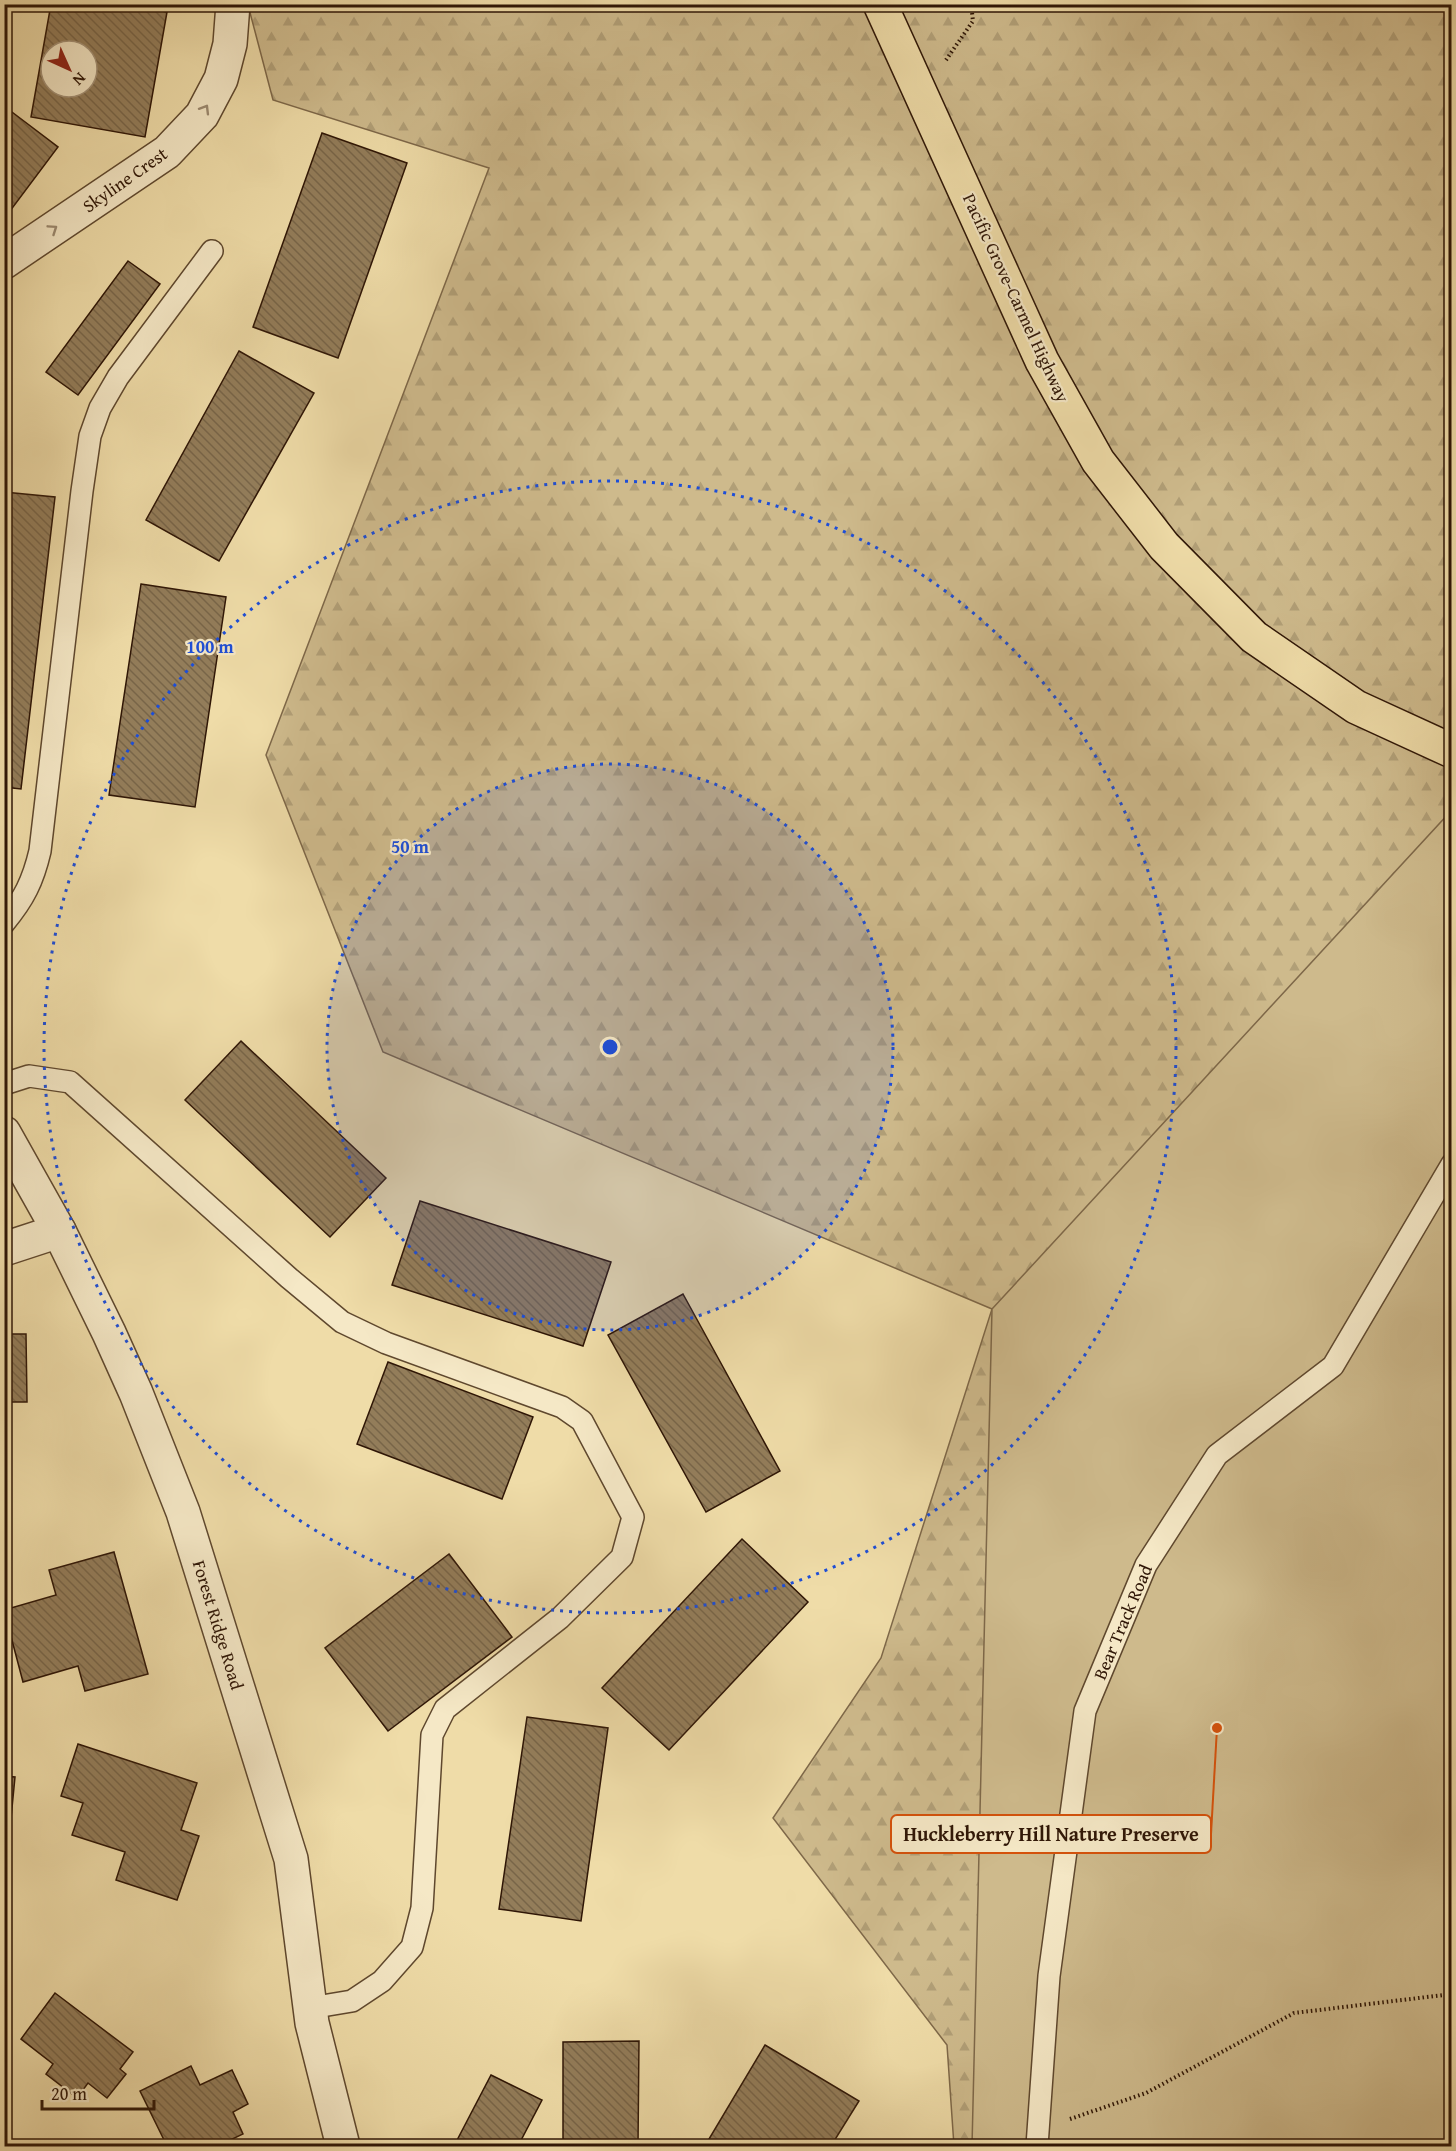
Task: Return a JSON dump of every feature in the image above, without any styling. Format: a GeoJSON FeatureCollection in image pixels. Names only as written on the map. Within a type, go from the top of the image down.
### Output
{"type":"FeatureCollection","features":[{"type":"Feature","properties":{"kind":"main road","name":"Pacific Grove-Carmel Highway"},"geometry":{"type":"LineString","coordinates":[[880,4],[1042,361],[1098,461],[1164,546],[1254,637],[1356,707],[1452,751]]}},
{"type":"Feature","properties":{"kind":"street","name":"Skyline Crest"},"geometry":{"type":"LineString","coordinates":[[4,262],[166,152],[202,115],[221,79],[230,44],[233,4]]}},
{"type":"Feature","properties":{"kind":"street","name":"Forest Ridge Road"},"geometry":{"type":"LineString","coordinates":[[4,1133],[59,1231],[136,1393],[183,1512],[291,1859],[310,2008],[343,2146]]}},
{"type":"Feature","properties":{"kind":"street"},"geometry":{"type":"LineString","coordinates":[[4,1249],[59,1231]]}},
{"type":"Feature","properties":{"kind":"lane"},"geometry":{"type":"LineString","coordinates":[[4,923],[21,903],[34,877],[40,851],[90,436],[100,408],[118,377],[212,251]]}},
{"type":"Feature","properties":{"kind":"lane"},"geometry":{"type":"LineString","coordinates":[[4,1084],[29,1076],[70,1082],[289,1278],[342,1322],[386,1343],[562,1407],[582,1421],[633,1517],[622,1557],[560,1618],[445,1709],[432,1735],[422,1908],[412,1947],[382,1982],[352,2001],[310,2008]]}},
{"type":"Feature","properties":{"kind":"lane","name":"Bear Track Road"},"geometry":{"type":"LineString","coordinates":[[1037,2138],[1048,1976],[1085,1711],[1146,1565],[1217,1455],[1332,1366],[1452,1164]]}},
{"type":"Feature","properties":{"kind":"path"},"geometry":{"type":"LineString","coordinates":[[921,94],[973,21],[971,4]]}},
{"type":"Feature","properties":{"kind":"path"},"geometry":{"type":"LineString","coordinates":[[1037,2138],[1146,2093],[1294,2013],[1452,1994]]}},
{"type":"Feature","properties":{"kind":"green space"},"geometry":{"type":"Polygon","coordinates":[[[248,5],[1451,5],[1451,2146],[954,2146],[947,2045],[773,1818],[881,1658],[992,1309],[383,1052],[266,755],[489,168],[273,100],[248,5]]]}},
{"type":"Feature","properties":{"kind":"green space"},"geometry":{"type":"Polygon","coordinates":[[[1451,811],[1451,2146],[972,2146],[992,1309],[1451,811]]]}},
{"type":"Feature","properties":{"kind":"building"},"geometry":{"type":"Polygon","coordinates":[[[51,4],[125,4],[167,12],[145,137],[31,117],[39,72],[39,99],[99,99],[99,39],[45,39],[51,4]]]}},
{"type":"Feature","properties":{"kind":"building"},"geometry":{"type":"Polygon","coordinates":[[[4,106],[58,147],[4,219],[4,106]]]}},
{"type":"Feature","properties":{"kind":"building"},"geometry":{"type":"Polygon","coordinates":[[[322,133],[407,163],[338,358],[253,327],[322,133]]]}},
{"type":"Feature","properties":{"kind":"building"},"geometry":{"type":"Polygon","coordinates":[[[128,261],[160,284],[78,395],[46,372],[128,261]]]}},
{"type":"Feature","properties":{"kind":"building"},"geometry":{"type":"Polygon","coordinates":[[[239,351],[314,393],[219,561],[146,520],[239,351]]]}},
{"type":"Feature","properties":{"kind":"building"},"geometry":{"type":"Polygon","coordinates":[[[4,492],[55,497],[21,789],[4,787],[4,492]]]}},
{"type":"Feature","properties":{"kind":"building"},"geometry":{"type":"Polygon","coordinates":[[[141,584],[226,597],[195,807],[109,795],[141,584]]]}},
{"type":"Feature","properties":{"kind":"building"},"geometry":{"type":"Polygon","coordinates":[[[241,1041],[386,1178],[330,1237],[185,1100],[241,1041]]]}},
{"type":"Feature","properties":{"kind":"building"},"geometry":{"type":"Polygon","coordinates":[[[420,1201],[611,1262],[583,1346],[392,1285],[420,1201]]]}},
{"type":"Feature","properties":{"kind":"building"},"geometry":{"type":"Polygon","coordinates":[[[683,1294],[780,1471],[706,1512],[608,1335],[683,1294]]]}},
{"type":"Feature","properties":{"kind":"building"},"geometry":{"type":"Polygon","coordinates":[[[4,1334],[26,1334],[27,1402],[9,1402],[10,1451],[4,1451],[4,1334]]]}},
{"type":"Feature","properties":{"kind":"building"},"geometry":{"type":"Polygon","coordinates":[[[388,1362],[533,1417],[502,1499],[357,1444],[388,1362]]]}},
{"type":"Feature","properties":{"kind":"building"},"geometry":{"type":"Polygon","coordinates":[[[742,1539],[808,1602],[669,1750],[602,1688],[742,1539]]]}},
{"type":"Feature","properties":{"kind":"building"},"geometry":{"type":"Polygon","coordinates":[[[114,1552],[148,1674],[85,1691],[78,1666],[23,1682],[4,1610],[56,1595],[49,1570],[114,1552]]]}},
{"type":"Feature","properties":{"kind":"building"},"geometry":{"type":"Polygon","coordinates":[[[449,1554],[512,1637],[388,1731],[325,1648],[449,1554]]]}},
{"type":"Feature","properties":{"kind":"building"},"geometry":{"type":"Polygon","coordinates":[[[527,1717],[608,1728],[581,1921],[499,1909],[527,1717]]]}},
{"type":"Feature","properties":{"kind":"building"},"geometry":{"type":"Polygon","coordinates":[[[78,1744],[197,1783],[181,1830],[199,1836],[177,1900],[116,1880],[125,1852],[72,1835],[83,1803],[61,1796],[78,1744]]]}},
{"type":"Feature","properties":{"kind":"building"},"geometry":{"type":"Polygon","coordinates":[[[4,1776],[15,1777],[8,1849],[4,1849],[4,1776]]]}},
{"type":"Feature","properties":{"kind":"building"},"geometry":{"type":"Polygon","coordinates":[[[55,1993],[133,2052],[120,2069],[126,2074],[107,2098],[88,2083],[77,2098],[46,2074],[53,2064],[21,2039],[55,1993]]]}},
{"type":"Feature","properties":{"kind":"building"},"geometry":{"type":"Polygon","coordinates":[[[639,2041],[638,2146],[563,2146],[563,2042],[639,2041]]]}},
{"type":"Feature","properties":{"kind":"building"},"geometry":{"type":"Polygon","coordinates":[[[765,2045],[859,2101],[831,2146],[721,2146],[709,2139],[765,2045]]]}},
{"type":"Feature","properties":{"kind":"building"},"geometry":{"type":"Polygon","coordinates":[[[191,2066],[200,2085],[232,2070],[248,2104],[233,2112],[243,2134],[228,2141],[231,2146],[167,2146],[140,2091],[191,2066]]]}},
{"type":"Feature","properties":{"kind":"building"},"geometry":{"type":"Polygon","coordinates":[[[491,2075],[542,2100],[518,2146],[454,2146],[491,2075]]]}},
{"type":"Feature","properties":{"kind":"place","name":"Huckleberry Hill Nature Preserve"},"geometry":{"type":"Point","coordinates":[1217,1728]}}]}
